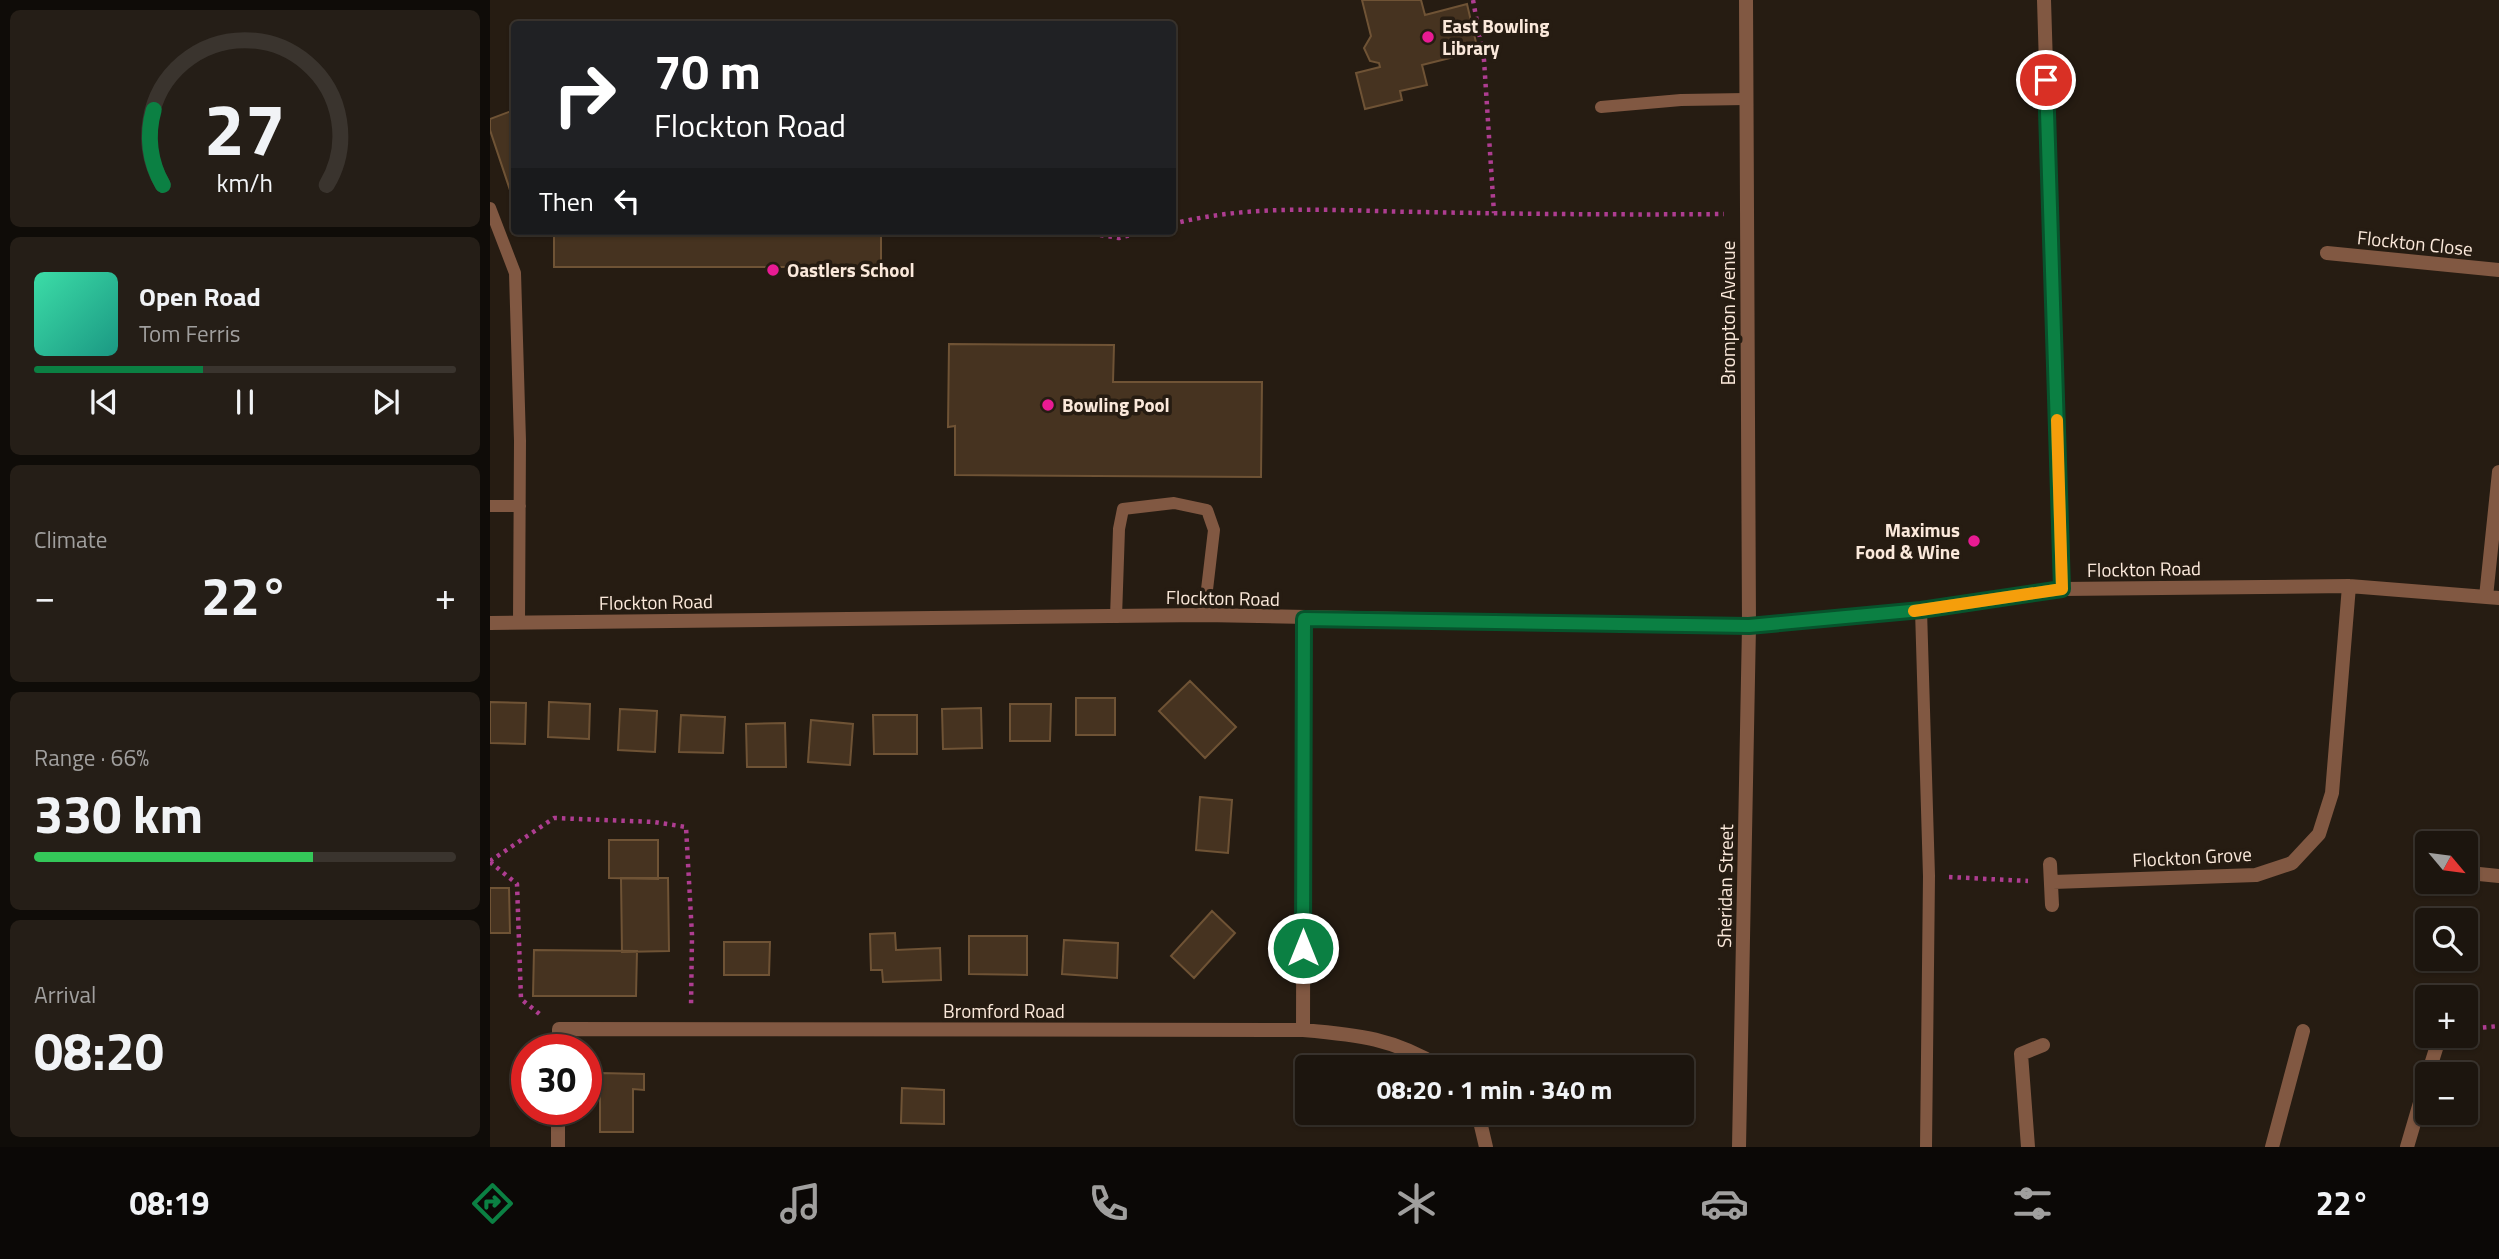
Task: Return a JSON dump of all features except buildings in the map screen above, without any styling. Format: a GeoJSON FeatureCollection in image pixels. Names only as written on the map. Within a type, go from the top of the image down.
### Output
{"type":"FeatureCollection","features":[{"type":"Feature","properties":{"kind":"street","name":"Brompton Avenue"},"geometry":{"type":"LineString","coordinates":[[1746,0],[1749,626]]}},
{"type":"Feature","properties":{"kind":"street"},"geometry":{"type":"LineString","coordinates":[[2044,0],[2062,589]]}},
{"type":"Feature","properties":{"kind":"street","name":"Flockton Close"},"geometry":{"type":"LineString","coordinates":[[2327,253],[2499,270]]}},
{"type":"Feature","properties":{"kind":"street"},"geometry":{"type":"LineString","coordinates":[[2493,597],[2499,472]]}},
{"type":"Feature","properties":{"kind":"street","name":"Flockton Road"},"geometry":{"type":"LineString","coordinates":[[490,623],[1204,615],[1749,626],[1921,610],[2062,589],[2349,586],[2493,597]]}},
{"type":"Feature","properties":{"kind":"street","name":"Flockton Grove"},"geometry":{"type":"LineString","coordinates":[[2053,882],[2256,875],[2292,863],[2319,834],[2332,793],[2349,586]]}},
{"type":"Feature","properties":{"kind":"street"},"geometry":{"type":"LineString","coordinates":[[1303,1030],[1304,619]]}},
{"type":"Feature","properties":{"kind":"street","name":"Sheridan Street"},"geometry":{"type":"LineString","coordinates":[[1739,1147],[1749,626]]}},
{"type":"Feature","properties":{"kind":"street"},"geometry":{"type":"LineString","coordinates":[[2050,864],[2053,882],[2052,905]]}},
{"type":"Feature","properties":{"kind":"street"},"geometry":{"type":"LineString","coordinates":[[2479,874],[2499,876]]}},
{"type":"Feature","properties":{"kind":"street"},"geometry":{"type":"LineString","coordinates":[[559,1029],[559,1034]]}},
{"type":"Feature","properties":{"kind":"street","name":"Bromford Road"},"geometry":{"type":"LineString","coordinates":[[559,1029],[1303,1030],[1355,1034],[1410,1048],[1421,1055]]}},
{"type":"Feature","properties":{"kind":"street"},"geometry":{"type":"LineString","coordinates":[[2272,1147],[2303,1031]]}},
{"type":"Feature","properties":{"kind":"street"},"geometry":{"type":"LineString","coordinates":[[2028,1147],[2021,1054],[2043,1045]]}},
{"type":"Feature","properties":{"kind":"street"},"geometry":{"type":"LineString","coordinates":[[2407,1147],[2415,1120]]}},
{"type":"Feature","properties":{"kind":"street"},"geometry":{"type":"LineString","coordinates":[[558,1125],[558,1147]]}},
{"type":"Feature","properties":{"kind":"street"},"geometry":{"type":"LineString","coordinates":[[1481,1125],[1486,1147]]}},
{"type":"Feature","properties":{"kind":"lane"},"geometry":{"type":"LineString","coordinates":[[1601,107],[1669,101],[1746,99]]}},
{"type":"Feature","properties":{"kind":"lane"},"geometry":{"type":"LineString","coordinates":[[490,208],[515,273],[520,506],[519,623]]}},
{"type":"Feature","properties":{"kind":"lane"},"geometry":{"type":"LineString","coordinates":[[1116,617],[1119,529],[1123,509],[1174,503],[1207,510],[1214,530],[1204,615]]}},
{"type":"Feature","properties":{"kind":"lane"},"geometry":{"type":"LineString","coordinates":[[490,506],[520,506]]}},
{"type":"Feature","properties":{"kind":"lane"},"geometry":{"type":"LineString","coordinates":[[1921,610],[1929,876],[1926,1147]]}},
{"type":"Feature","properties":{"kind":"path"},"geometry":{"type":"LineString","coordinates":[[1473,0],[1483,60],[1494,214]]}},
{"type":"Feature","properties":{"kind":"path"},"geometry":{"type":"LineString","coordinates":[[1176,223],[1203,216],[1284,208],[1494,214],[1746,213]]}},
{"type":"Feature","properties":{"kind":"path"},"geometry":{"type":"LineString","coordinates":[[1100,235],[1119,238],[1131,235]]}},
{"type":"Feature","properties":{"kind":"path"},"geometry":{"type":"LineString","coordinates":[[559,1029],[521,999],[516,884],[490,862],[554,818],[654,822],[686,827],[692,935],[690,1029]]}},
{"type":"Feature","properties":{"kind":"path"},"geometry":{"type":"LineString","coordinates":[[1929,876],[2053,882]]}},
{"type":"Feature","properties":{"kind":"path"},"geometry":{"type":"LineString","coordinates":[[2478,1028],[2499,1026]]}},
{"type":"Feature","properties":{"kind":"slow traffic"},"geometry":{"type":"LineString","coordinates":[[1914,611],[2062,589],[2057,420]]}},
{"type":"Feature","properties":{"kind":"place","name":"East Bowling Library"},"geometry":{"type":"Point","coordinates":[1428,37]}},
{"type":"Feature","properties":{"kind":"place","name":"Oastlers School"},"geometry":{"type":"Point","coordinates":[773,270]}},
{"type":"Feature","properties":{"kind":"place","name":"Bowling Pool"},"geometry":{"type":"Point","coordinates":[1048,405]}},
{"type":"Feature","properties":{"kind":"place","name":"Maximus Food & Wine"},"geometry":{"type":"Point","coordinates":[1974,541]}},
{"type":"Feature","properties":{"kind":"route"},"geometry":{"type":"LineString","coordinates":[[1303,948],[1304,619],[1749,626],[1921,610],[2062,589],[2046,80]]}}]}
